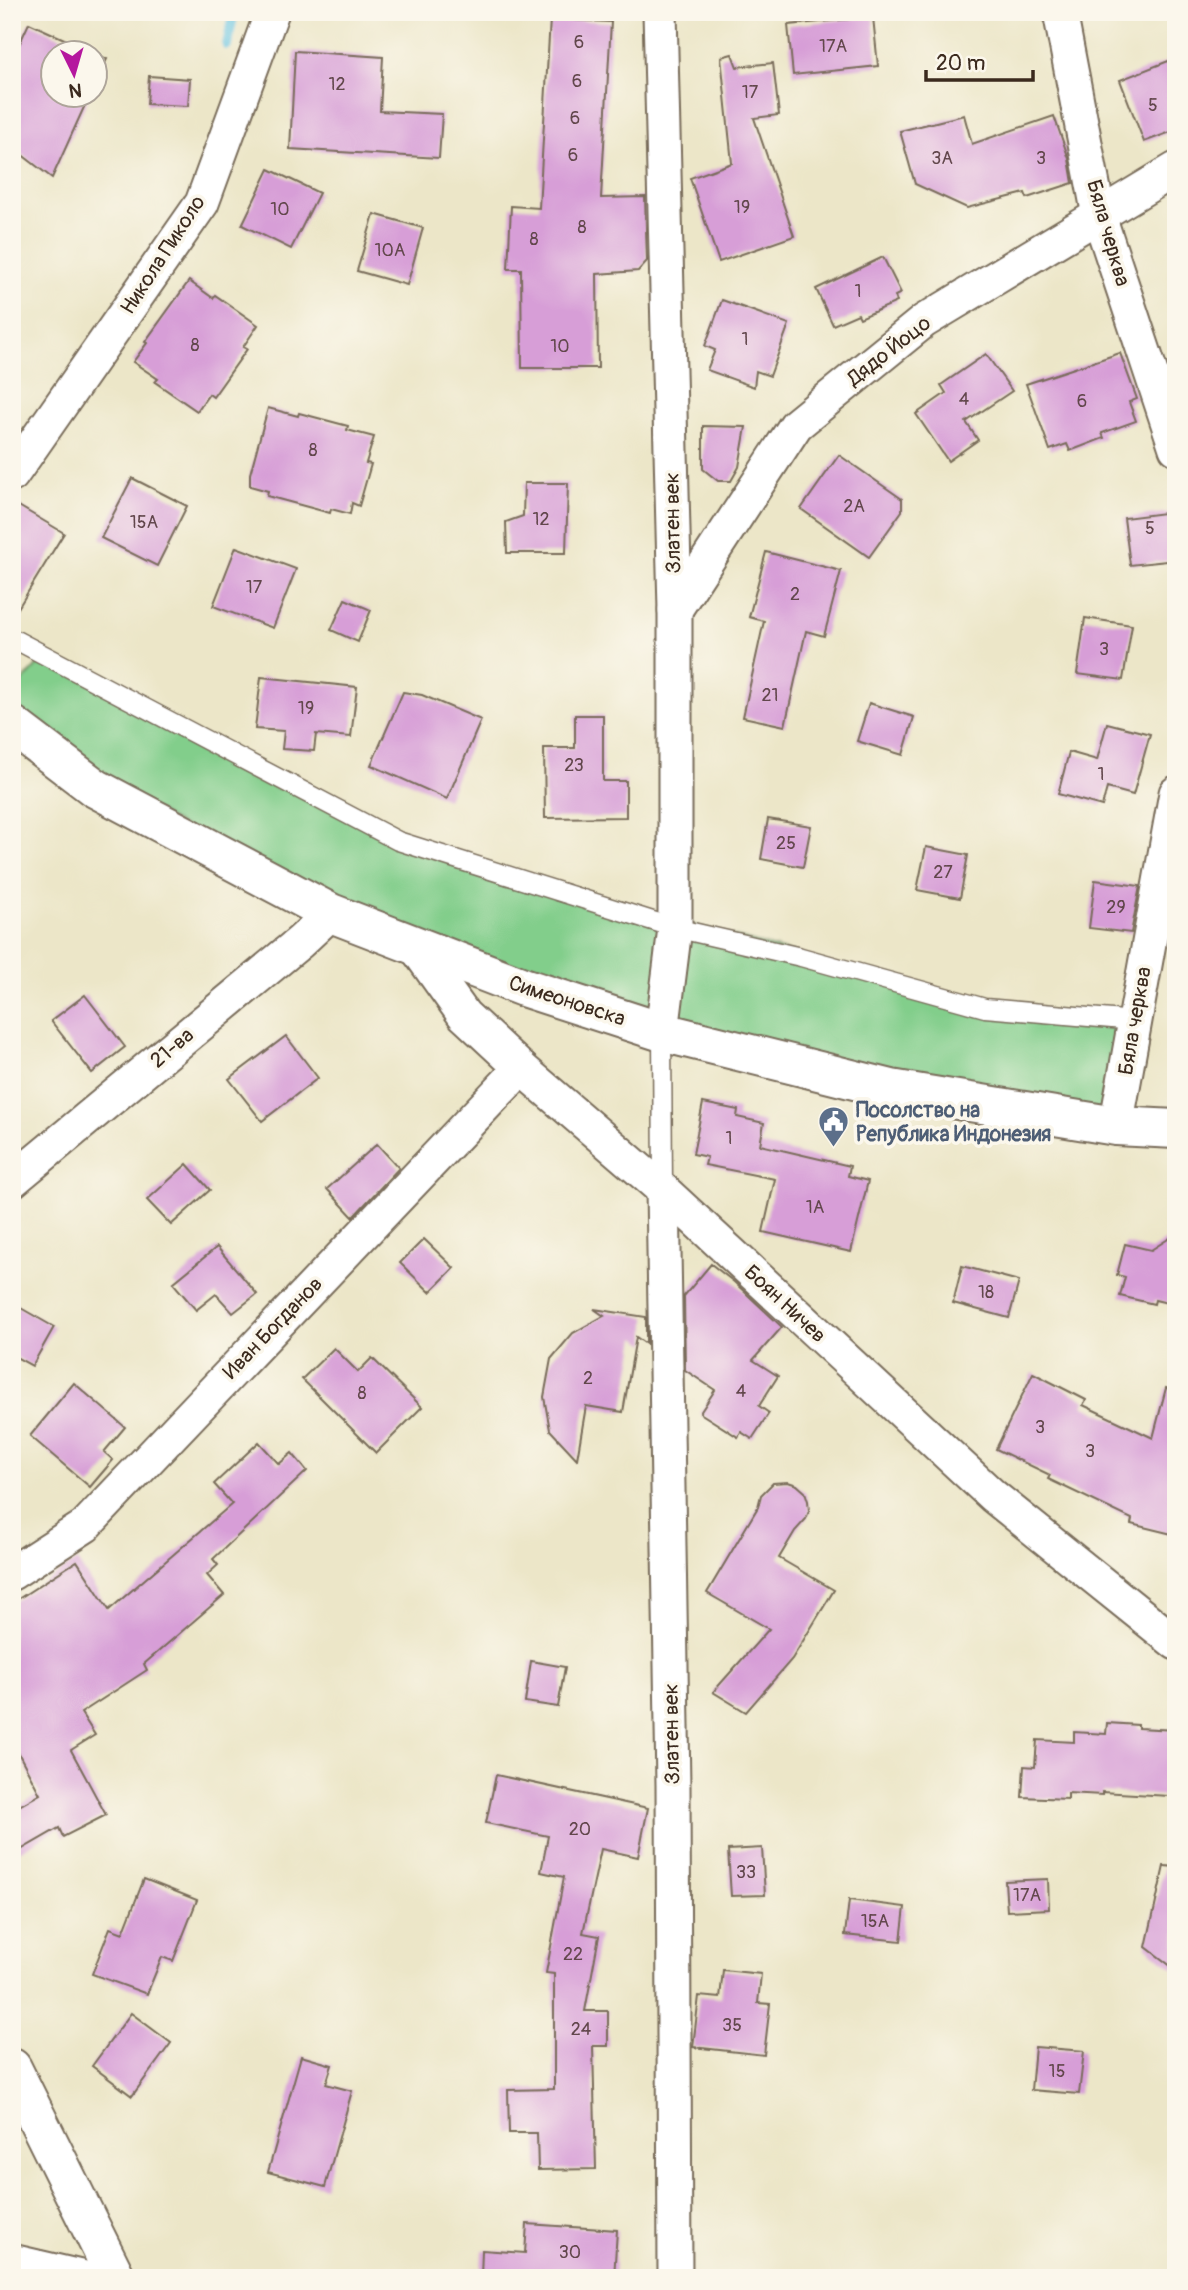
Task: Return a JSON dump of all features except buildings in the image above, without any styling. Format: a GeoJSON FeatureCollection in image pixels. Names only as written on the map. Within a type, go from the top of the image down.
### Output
{"type":"FeatureCollection","features":[{"type":"Feature","properties":{"kind":"street","name":"Никола Пиколо"},"geometry":{"type":"LineString","coordinates":[[12,475],[202,203],[272,12]]}},
{"type":"Feature","properties":{"kind":"street","name":"Златен век"},"geometry":{"type":"LineString","coordinates":[[660,12],[676,610],[675,928],[662,1032]]}},
{"type":"Feature","properties":{"kind":"street","name":"Бяла черква"},"geometry":{"type":"LineString","coordinates":[[1060,12],[1099,216],[1173,432]]}},
{"type":"Feature","properties":{"kind":"street","name":"Дядо Йоцо"},"geometry":{"type":"LineString","coordinates":[[676,610],[796,425],[924,321],[1176,169]]}},
{"type":"Feature","properties":{"kind":"street","name":"Симеоновска"},"geometry":{"type":"LineString","coordinates":[[12,725],[95,788],[331,913],[523,987],[662,1032],[891,1089],[1116,1126],[1176,1129]]}},
{"type":"Feature","properties":{"kind":"street","name":"Бяла черква"},"geometry":{"type":"LineString","coordinates":[[1116,1126],[1176,793]]}},
{"type":"Feature","properties":{"kind":"street","name":"21-ва"},"geometry":{"type":"LineString","coordinates":[[12,1181],[300,942],[331,913]]}},
{"type":"Feature","properties":{"kind":"street","name":"Боян Ничев"},"geometry":{"type":"LineString","coordinates":[[414,945],[464,1015],[521,1068],[663,1190],[993,1496],[1176,1643]]}},
{"type":"Feature","properties":{"kind":"street","name":"Иван Богданов"},"geometry":{"type":"LineString","coordinates":[[12,1573],[85,1525],[521,1068]]}},
{"type":"Feature","properties":{"kind":"street","name":"Златен век"},"geometry":{"type":"LineString","coordinates":[[663,1190],[673,1799],[675,2278]]}},
{"type":"Feature","properties":{"kind":"street"},"geometry":{"type":"LineString","coordinates":[[12,2068],[116,2278]]}},
{"type":"Feature","properties":{"kind":"street"},"geometry":{"type":"LineString","coordinates":[[12,2261],[85,2278]]}},
{"type":"Feature","properties":{"kind":"lane"},"geometry":{"type":"LineString","coordinates":[[12,638],[398,841],[675,928],[801,957],[985,1008],[1135,1021]]}},
{"type":"Feature","properties":{"kind":"lane"},"geometry":{"type":"LineString","coordinates":[[662,1032],[663,1190]]}},
{"type":"Feature","properties":{"kind":"green space"},"geometry":{"type":"Polygon","coordinates":[[[46,656],[398,841],[985,1008],[1135,1021],[1116,1126],[891,1089],[330,913],[12,725],[12,693],[46,656]]]}},
{"type":"Feature","properties":{"kind":"waterway"},"geometry":{"type":"LineString","coordinates":[[227,45],[234,12]]}},
{"type":"Feature","properties":{"kind":"place","name":"Посолство на Република Индонезия"},"geometry":{"type":"Point","coordinates":[833,1149]}}]}
